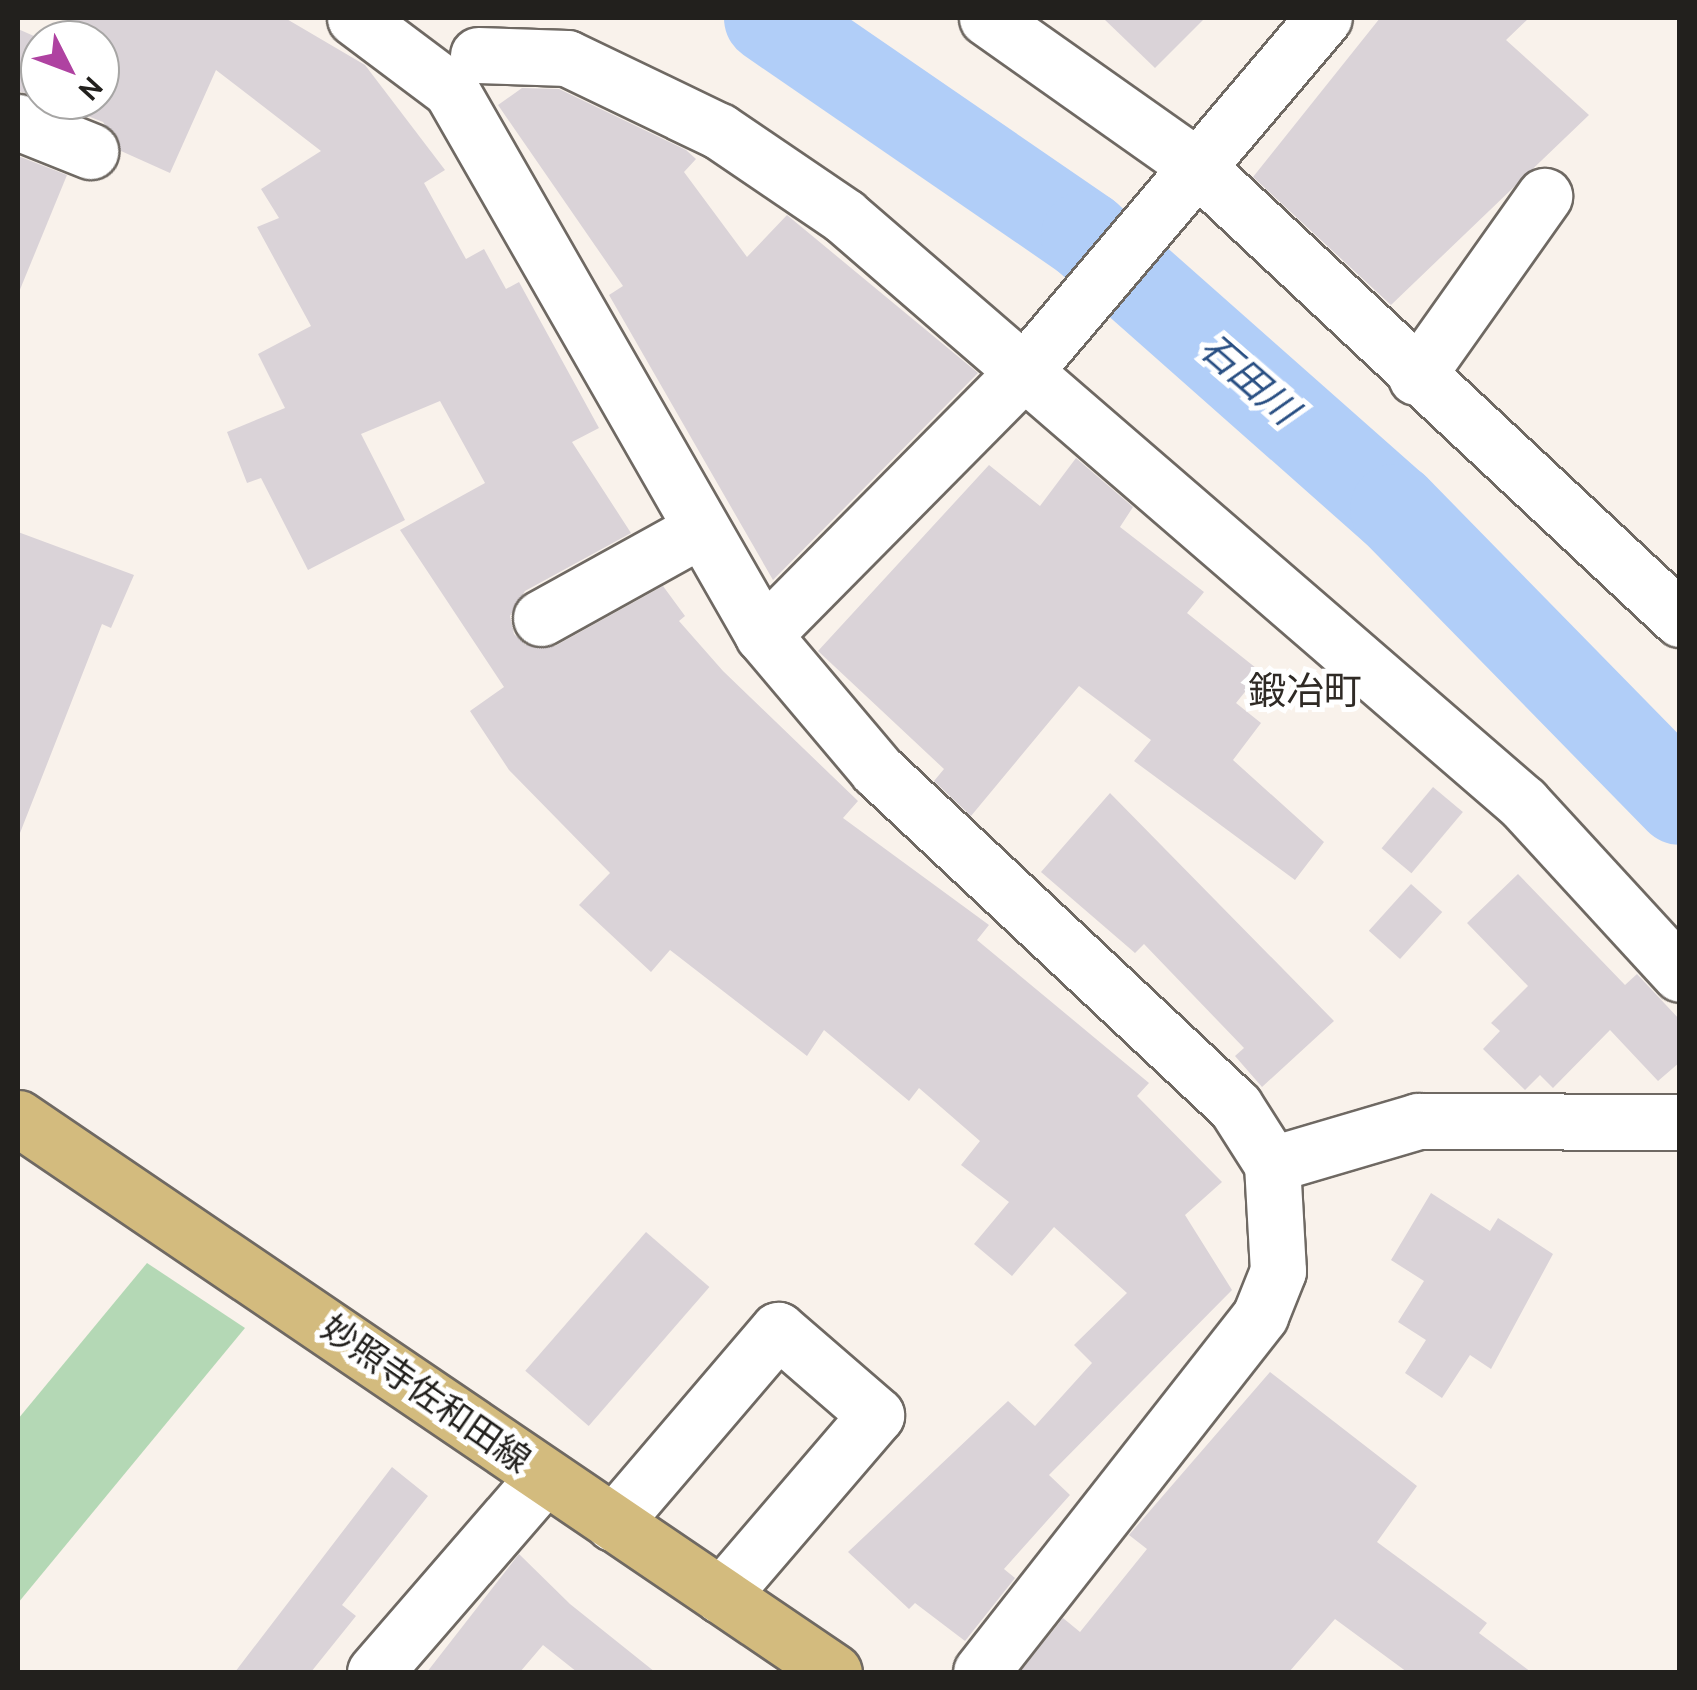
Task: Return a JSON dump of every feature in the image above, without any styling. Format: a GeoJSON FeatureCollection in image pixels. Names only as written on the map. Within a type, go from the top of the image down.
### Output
{"type":"FeatureCollection","features":[{"type":"Feature","properties":{"kind":"main road","name":"妙照寺佐和田線"},"geometry":{"type":"LineString","coordinates":[[18,1118],[834,1672]]}},
{"type":"Feature","properties":{"kind":"street"},"geometry":{"type":"LineString","coordinates":[[355,18],[486,46],[567,58],[719,131],[844,216],[1030,362],[1523,803],[1680,974]]}},
{"type":"Feature","properties":{"kind":"street"},"geometry":{"type":"LineString","coordinates":[[987,18],[1184,177],[1416,377],[1680,619]]}},
{"type":"Feature","properties":{"kind":"street"},"geometry":{"type":"LineString","coordinates":[[763,635],[1030,362],[1184,177],[1324,18]]}},
{"type":"Feature","properties":{"kind":"street"},"geometry":{"type":"LineString","coordinates":[[486,46],[700,530],[763,635],[877,770],[1235,1106],[1272,1164],[1278,1271],[1260,1316],[981,1672]]}},
{"type":"Feature","properties":{"kind":"street"},"geometry":{"type":"LineString","coordinates":[[18,122],[90,151]]}},
{"type":"Feature","properties":{"kind":"street"},"geometry":{"type":"LineString","coordinates":[[1416,377],[1544,196]]}},
{"type":"Feature","properties":{"kind":"street"},"geometry":{"type":"LineString","coordinates":[[541,618],[700,530]]}},
{"type":"Feature","properties":{"kind":"street"},"geometry":{"type":"LineString","coordinates":[[1272,1164],[1418,1121],[1680,1122]]}},
{"type":"Feature","properties":{"kind":"street"},"geometry":{"type":"LineString","coordinates":[[614,1523],[778,1330],[876,1414],[721,1596]]}},
{"type":"Feature","properties":{"kind":"street"},"geometry":{"type":"LineString","coordinates":[[375,1672],[545,1476]]}},
{"type":"Feature","properties":{"kind":"green space"},"geometry":{"type":"Polygon","coordinates":[[[147,1263],[245,1328],[18,1603],[18,1419],[147,1263]]]}},
{"type":"Feature","properties":{"kind":"building"},"geometry":{"type":"Polygon","coordinates":[[[285,18],[365,65],[445,170],[424,183],[466,259],[484,249],[506,289],[519,282],[599,428],[572,442],[631,533],[525,591],[510,616],[514,634],[526,645],[555,646],[663,586],[685,616],[679,621],[723,671],[858,801],[843,818],[989,925],[977,940],[1149,1083],[1137,1096],[1222,1182],[1185,1215],[1232,1290],[1049,1475],[1070,1495],[1004,1569],[1015,1578],[965,1641],[915,1603],[909,1609],[848,1552],[1008,1401],[1035,1426],[1092,1363],[1074,1345],[1127,1293],[1054,1227],[1012,1276],[974,1244],[1009,1202],[961,1165],[980,1141],[919,1088],[909,1101],[824,1030],[807,1056],[670,950],[651,972],[579,905],[610,873],[509,770],[470,711],[504,687],[400,530],[485,483],[440,401],[361,434],[405,520],[308,570],[261,478],[247,483],[227,432],[285,408],[258,354],[311,326],[257,227],[279,218],[261,189],[321,151],[216,70],[170,173],[121,151],[98,120],[120,120],[120,20],[68,20],[285,18]]]}},
{"type":"Feature","properties":{"kind":"building"},"geometry":{"type":"Polygon","coordinates":[[[1103,18],[1205,18],[1155,68],[1103,18]]]}},
{"type":"Feature","properties":{"kind":"building"},"geometry":{"type":"Polygon","coordinates":[[[1380,18],[1529,18],[1506,40],[1589,115],[1391,305],[1253,177],[1380,18]]]}},
{"type":"Feature","properties":{"kind":"building"},"geometry":{"type":"Polygon","coordinates":[[[18,29],[20,92],[18,91],[18,29]]]}},
{"type":"Feature","properties":{"kind":"building"},"geometry":{"type":"Polygon","coordinates":[[[522,88],[559,89],[686,150],[696,159],[684,172],[747,257],[787,215],[978,373],[773,580],[609,295],[623,286],[498,105],[522,88]]]}},
{"type":"Feature","properties":{"kind":"building"},"geometry":{"type":"Polygon","coordinates":[[[18,156],[67,175],[19,292],[18,292],[18,156]]]}},
{"type":"Feature","properties":{"kind":"building"},"geometry":{"type":"Polygon","coordinates":[[[1076,458],[1133,507],[1120,527],[1204,592],[1187,613],[1261,672],[1236,703],[1261,723],[1233,760],[1324,842],[1295,880],[1134,761],[1151,740],[1079,686],[971,816],[934,781],[944,769],[818,651],[989,465],[1040,506],[1076,458]]]}},
{"type":"Feature","properties":{"kind":"building"},"geometry":{"type":"Polygon","coordinates":[[[18,532],[134,575],[111,628],[102,624],[20,833],[18,532]]]}},
{"type":"Feature","properties":{"kind":"building"},"geometry":{"type":"Polygon","coordinates":[[[1433,787],[1463,812],[1411,873],[1382,848],[1433,787]]]}},
{"type":"Feature","properties":{"kind":"building"},"geometry":{"type":"Polygon","coordinates":[[[1110,793],[1334,1021],[1262,1087],[1235,1056],[1244,1048],[1144,944],[1135,953],[1041,872],[1110,793]]]}},
{"type":"Feature","properties":{"kind":"building"},"geometry":{"type":"Polygon","coordinates":[[[1518,874],[1625,985],[1637,974],[1680,1020],[1680,1062],[1658,1081],[1610,1030],[1553,1088],[1540,1075],[1525,1090],[1483,1049],[1500,1031],[1491,1023],[1528,986],[1467,923],[1518,874]]]}},
{"type":"Feature","properties":{"kind":"building"},"geometry":{"type":"Polygon","coordinates":[[[1411,884],[1442,912],[1400,959],[1369,931],[1411,884]]]}},
{"type":"Feature","properties":{"kind":"building"},"geometry":{"type":"Polygon","coordinates":[[[1431,1193],[1490,1231],[1498,1218],[1553,1254],[1491,1369],[1470,1355],[1442,1398],[1405,1373],[1426,1340],[1398,1322],[1424,1281],[1391,1260],[1431,1193]]]}},
{"type":"Feature","properties":{"kind":"building"},"geometry":{"type":"Polygon","coordinates":[[[646,1232],[709,1287],[589,1426],[525,1371],[646,1232]]]}},
{"type":"Feature","properties":{"kind":"building"},"geometry":{"type":"Polygon","coordinates":[[[1270,1372],[1417,1486],[1377,1542],[1487,1623],[1479,1633],[1531,1672],[1407,1672],[1335,1619],[1289,1672],[1020,1672],[1063,1618],[1080,1632],[1147,1549],[1129,1535],[1270,1372]]]}},
{"type":"Feature","properties":{"kind":"building"},"geometry":{"type":"Polygon","coordinates":[[[392,1467],[428,1496],[342,1605],[356,1616],[311,1672],[235,1672],[392,1467]]]}},
{"type":"Feature","properties":{"kind":"building"},"geometry":{"type":"Polygon","coordinates":[[[519,1554],[570,1604],[655,1672],[577,1672],[543,1645],[520,1672],[427,1672],[519,1554]]]}},
{"type":"Feature","properties":{"kind":"waterway","name":"石田川"},"geometry":{"type":"LineString","coordinates":[[769,18],[1086,236],[1395,509],[1680,800]]}},
{"type":"Feature","properties":{"kind":"district","name":"鍛冶町"},"geometry":{"type":"Point","coordinates":[1305,691]}}]}
